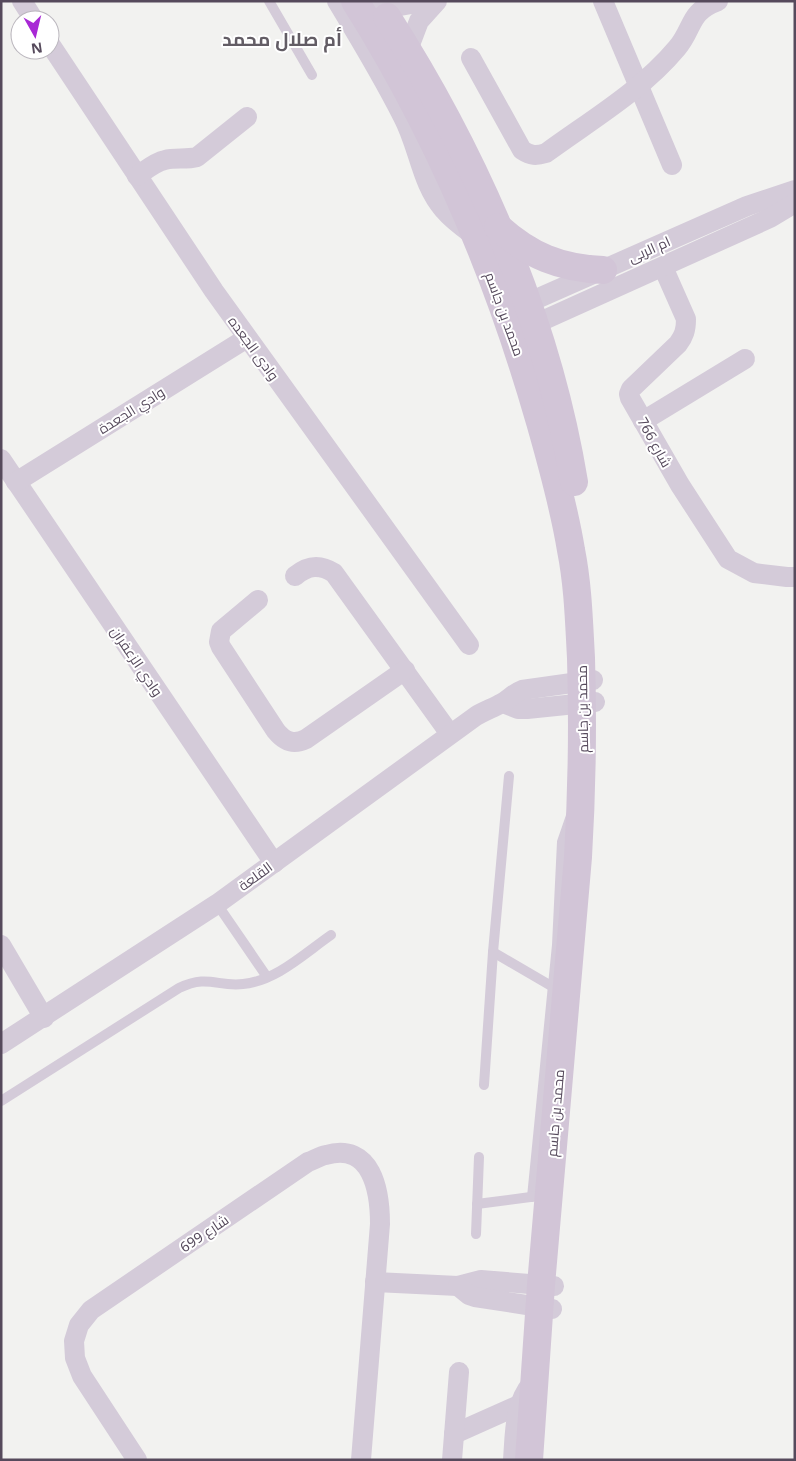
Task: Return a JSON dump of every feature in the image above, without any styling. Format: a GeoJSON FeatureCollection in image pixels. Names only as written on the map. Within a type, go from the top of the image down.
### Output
{"type":"FeatureCollection","features":[{"type":"Feature","properties":{"kind":"street"},"geometry":{"type":"LineString","coordinates":[[337,1],[371,56],[404,119],[413,138],[426,179],[436,200],[444,211],[456,222],[487,232],[545,259],[583,269],[603,270]]}},
{"type":"Feature","properties":{"kind":"street"},"geometry":{"type":"LineString","coordinates":[[370,2],[400,6],[429,1]]}},
{"type":"Feature","properties":{"kind":"street"},"geometry":{"type":"LineString","coordinates":[[408,50],[419,20],[437,1]]}},
{"type":"Feature","properties":{"kind":"street"},"geometry":{"type":"LineString","coordinates":[[603,1],[672,165]]}},
{"type":"Feature","properties":{"kind":"street"},"geometry":{"type":"LineString","coordinates":[[471,58],[522,150],[533,156],[546,153],[639,86],[677,49],[697,13],[705,6],[718,1]]}},
{"type":"Feature","properties":{"kind":"street","name":"محمد بن جاسم"},"geometry":{"type":"LineString","coordinates":[[370,2],[386,50],[412,100],[487,232]]}},
{"type":"Feature","properties":{"kind":"street","name":"محمد بن جاسم"},"geometry":{"type":"LineString","coordinates":[[370,2],[408,50],[445,114],[520,319],[545,439],[572,550],[588,692],[596,780],[593,856],[547,1297],[534,1381],[528,1460]]}},
{"type":"Feature","properties":{"kind":"street","name":"وادى الجعده"},"geometry":{"type":"LineString","coordinates":[[60,59],[246,338],[469,645]]}},
{"type":"Feature","properties":{"kind":"street"},"geometry":{"type":"LineString","coordinates":[[137,176],[158,162],[196,157],[247,117]]}},
{"type":"Feature","properties":{"kind":"street","name":"ام الربى"},"geometry":{"type":"LineString","coordinates":[[520,319],[603,270],[747,206],[795,190]]}},
{"type":"Feature","properties":{"kind":"street","name":"ام الربى"},"geometry":{"type":"LineString","coordinates":[[520,319],[663,267],[770,218],[795,204]]}},
{"type":"Feature","properties":{"kind":"street","name":"شارع 766"},"geometry":{"type":"LineString","coordinates":[[663,267],[686,319],[684,336],[632,389],[629,394],[630,398],[680,486],[728,559],[754,573],[787,577],[795,576]]}},
{"type":"Feature","properties":{"kind":"street","name":"وادي الجعدة"},"geometry":{"type":"LineString","coordinates":[[16,482],[246,338]]}},
{"type":"Feature","properties":{"kind":"street"},"geometry":{"type":"LineString","coordinates":[[643,421],[745,358]]}},
{"type":"Feature","properties":{"kind":"street","name":"وادي الزعفران"},"geometry":{"type":"LineString","coordinates":[[1,459],[274,862]]}},
{"type":"Feature","properties":{"kind":"street"},"geometry":{"type":"LineString","coordinates":[[295,576],[302,570],[318,566],[327,568],[334,573],[450,734]]}},
{"type":"Feature","properties":{"kind":"street"},"geometry":{"type":"LineString","coordinates":[[258,600],[221,631],[219,642],[276,732],[287,741],[294,743],[306,739],[405,670]]}},
{"type":"Feature","properties":{"kind":"street","name":"القلعة"},"geometry":{"type":"LineString","coordinates":[[1,1044],[44,1018],[217,904],[450,734],[476,716],[503,703],[515,692],[522,690],[588,692]]}},
{"type":"Feature","properties":{"kind":"street","name":"محمد بن جاسم"},"geometry":{"type":"LineString","coordinates":[[541,1460],[547,1297],[540,1196],[578,857],[588,692]]}},
{"type":"Feature","properties":{"kind":"street"},"geometry":{"type":"LineString","coordinates":[[1,945],[44,1018]]}},
{"type":"Feature","properties":{"kind":"street","name":"شارع 699"},"geometry":{"type":"LineString","coordinates":[[137,1460],[82,1376],[75,1358],[74,1340],[79,1324],[91,1310],[308,1162],[341,1152],[356,1157],[368,1167],[375,1180],[380,1203],[380,1224],[361,1460]]}},
{"type":"Feature","properties":{"kind":"street"},"geometry":{"type":"LineString","coordinates":[[375,1282],[458,1286],[481,1280],[547,1297]]}},
{"type":"Feature","properties":{"kind":"street"},"geometry":{"type":"LineString","coordinates":[[452,1460],[458,1372]]}},
{"type":"Feature","properties":{"kind":"street"},"geometry":{"type":"LineString","coordinates":[[513,1460],[519,1404],[534,1381]]}},
{"type":"Feature","properties":{"kind":"street"},"geometry":{"type":"LineString","coordinates":[[454,1434],[519,1404]]}},
{"type":"Feature","properties":{"kind":"lane"},"geometry":{"type":"LineString","coordinates":[[269,1],[312,75]]}},
{"type":"Feature","properties":{"kind":"lane"},"geometry":{"type":"LineString","coordinates":[[484,1085],[493,952],[509,776]]}},
{"type":"Feature","properties":{"kind":"lane"},"geometry":{"type":"LineString","coordinates":[[477,1204],[540,1196],[560,900],[562,842],[581,798]]}},
{"type":"Feature","properties":{"kind":"lane"},"geometry":{"type":"LineString","coordinates":[[217,904],[267,977]]}},
{"type":"Feature","properties":{"kind":"lane"},"geometry":{"type":"LineString","coordinates":[[1,1102],[189,984],[210,980],[242,984],[255,982],[280,971],[331,935]]}},
{"type":"Feature","properties":{"kind":"lane"},"geometry":{"type":"LineString","coordinates":[[493,952],[553,987]]}},
{"type":"Feature","properties":{"kind":"lane"},"geometry":{"type":"LineString","coordinates":[[476,1234],[479,1158]]}},
{"type":"Feature","properties":{"kind":"district","name":"أم صلال محمد"},"geometry":{"type":"Point","coordinates":[282,39]}}]}
